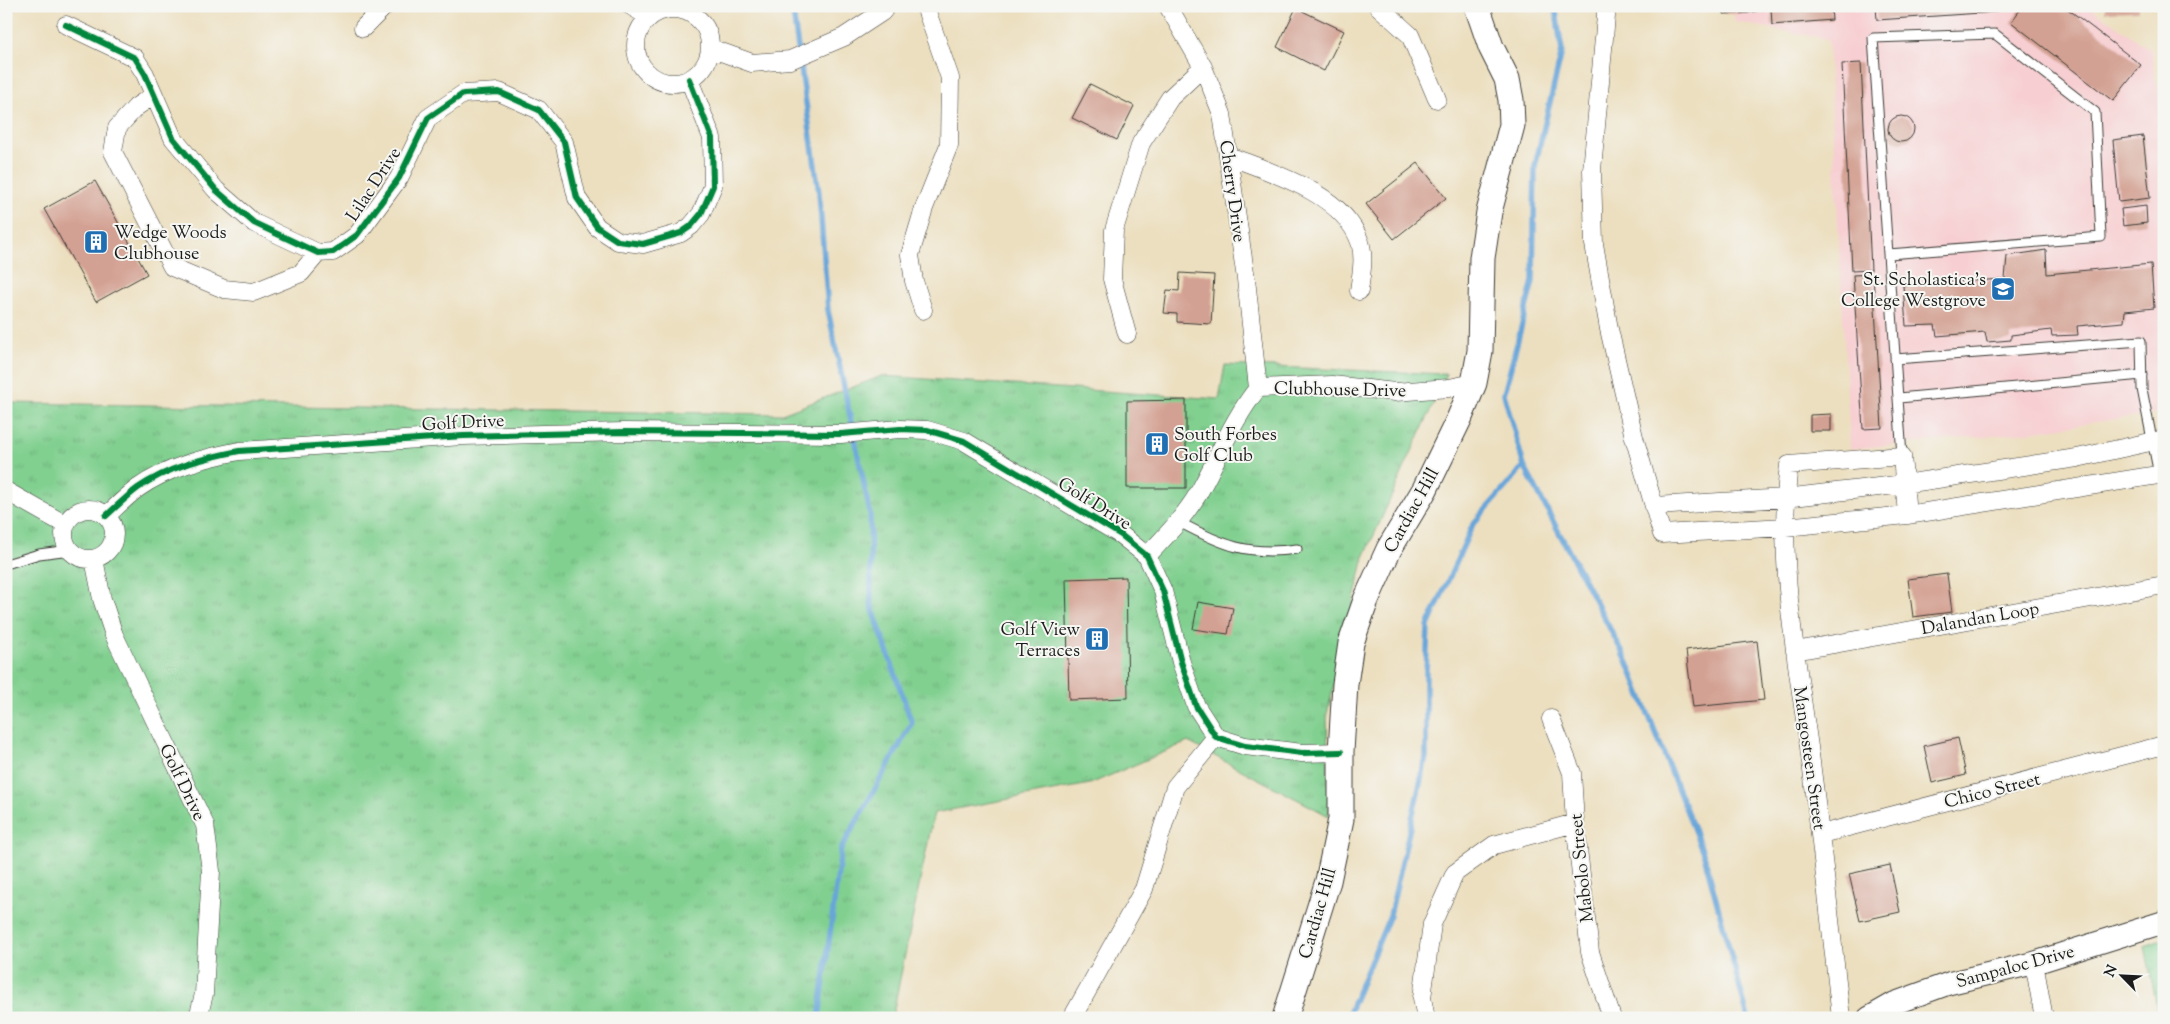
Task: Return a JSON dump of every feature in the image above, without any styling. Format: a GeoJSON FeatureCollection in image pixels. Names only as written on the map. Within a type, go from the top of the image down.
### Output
{"type":"FeatureCollection","features":[{"type":"Feature","properties":{"kind":"main road","name":"Cardiac Hill"},"geometry":{"type":"LineString","coordinates":[[1285,1018],[1328,881],[1341,818],[1341,752],[1345,684],[1351,643],[1366,600],[1389,549],[1425,489],[1460,417],[1474,383],[1480,351],[1482,258],[1489,212],[1512,125],[1511,100],[1507,79],[1491,47],[1478,6]]}},
{"type":"Feature","properties":{"kind":"street"},"geometry":{"type":"LineString","coordinates":[[363,28],[385,6]]}},
{"type":"Feature","properties":{"kind":"street"},"geometry":{"type":"LineString","coordinates":[[631,6],[649,17]]}},
{"type":"Feature","properties":{"kind":"street"},"geometry":{"type":"LineString","coordinates":[[710,48],[752,63],[790,60],[844,38],[882,12],[887,6]]}},
{"type":"Feature","properties":{"kind":"street"},"geometry":{"type":"LineString","coordinates":[[923,310],[914,281],[910,255],[924,208],[949,145],[950,78],[924,6]]}},
{"type":"Feature","properties":{"kind":"street","name":"Cherry Drive"},"geometry":{"type":"LineString","coordinates":[[1168,6],[1203,67],[1222,114],[1258,388]]}},
{"type":"Feature","properties":{"kind":"street"},"geometry":{"type":"LineString","coordinates":[[1378,6],[1410,35],[1437,100]]}},
{"type":"Feature","properties":{"kind":"street"},"geometry":{"type":"LineString","coordinates":[[1605,6],[1606,16],[1592,170],[1594,244],[1609,329],[1634,437],[1662,534],[1785,527],[1907,515],[2161,475]]}},
{"type":"Feature","properties":{"kind":"street"},"geometry":{"type":"LineString","coordinates":[[678,9],[693,14],[702,23],[708,34],[710,48],[703,66],[689,79],[675,83],[660,80],[647,72],[639,60],[636,45],[640,30],[649,17],[663,10],[678,9]]}},
{"type":"Feature","properties":{"kind":"street"},"geometry":{"type":"LineString","coordinates":[[66,24],[135,58],[154,95],[173,138],[216,190],[254,223],[318,253],[301,273],[254,292],[224,289],[172,267],[113,152],[117,128],[136,107],[154,95]]}},
{"type":"Feature","properties":{"kind":"street"},"geometry":{"type":"LineString","coordinates":[[1127,334],[1112,279],[1114,230],[1141,143],[1170,98],[1203,67]]}},
{"type":"Feature","properties":{"kind":"street","name":"Lilac Drive"},"geometry":{"type":"LineString","coordinates":[[318,253],[333,252],[357,235],[398,178],[428,118],[462,94],[499,92],[538,110],[564,142],[577,198],[597,227],[618,241],[643,244],[681,233],[691,226],[701,214],[713,186],[712,138],[689,79]]}},
{"type":"Feature","properties":{"kind":"street"},"geometry":{"type":"LineString","coordinates":[[1229,156],[1289,179],[1321,197],[1345,216],[1360,242],[1363,261],[1359,292]]}},
{"type":"Feature","properties":{"kind":"street","name":"Clubhouse Drive"},"geometry":{"type":"LineString","coordinates":[[1147,556],[1179,522],[1198,494],[1246,403],[1258,388],[1332,385],[1394,392],[1449,388],[1474,383]]}},
{"type":"Feature","properties":{"kind":"street","name":"Golf Drive"},"geometry":{"type":"LineString","coordinates":[[106,516],[138,488],[175,468],[206,458],[240,451],[463,436],[624,432],[841,434],[900,429],[928,430],[964,441],[1121,536],[1147,556],[1162,591],[1181,662],[1196,706],[1216,737]]}},
{"type":"Feature","properties":{"kind":"street"},"geometry":{"type":"LineString","coordinates":[[1655,506],[1785,498],[1904,484],[2077,458],[2159,441]]}},
{"type":"Feature","properties":{"kind":"street"},"geometry":{"type":"LineString","coordinates":[[1902,456],[1907,515]]}},
{"type":"Feature","properties":{"kind":"street","name":"Mangosteen Street"},"geometry":{"type":"LineString","coordinates":[[1841,1018],[1820,834],[1786,570],[1785,498],[1789,465],[1902,456]]}},
{"type":"Feature","properties":{"kind":"street"},"geometry":{"type":"LineString","coordinates":[[6,491],[66,525]]}},
{"type":"Feature","properties":{"kind":"street"},"geometry":{"type":"LineString","coordinates":[[92,509],[106,516],[111,523],[113,541],[109,549],[102,555],[94,558],[77,556],[70,550],[65,542],[64,534],[66,525],[76,513],[92,509]]}},
{"type":"Feature","properties":{"kind":"street","name":"Golf Drive"},"geometry":{"type":"LineString","coordinates":[[94,558],[102,599],[114,635],[205,826],[211,871],[204,994],[198,1018]]}},
{"type":"Feature","properties":{"kind":"street","name":"Dalandan Loop"},"geometry":{"type":"LineString","coordinates":[[1795,651],[2164,585]]}},
{"type":"Feature","properties":{"kind":"street","name":"Mabolo Street"},"geometry":{"type":"LineString","coordinates":[[1551,719],[1572,773],[1575,823],[1590,952],[1612,1018]]}},
{"type":"Feature","properties":{"kind":"street"},"geometry":{"type":"LineString","coordinates":[[1072,1018],[1116,942],[1144,888],[1175,787],[1216,737],[1245,746],[1274,750],[1302,753],[1341,752]]}},
{"type":"Feature","properties":{"kind":"street","name":"Chico Street"},"geometry":{"type":"LineString","coordinates":[[1820,834],[2164,746]]}},
{"type":"Feature","properties":{"kind":"street"},"geometry":{"type":"LineString","coordinates":[[1426,1018],[1422,998],[1432,924],[1455,873],[1494,844],[1575,823]]}},
{"type":"Feature","properties":{"kind":"street","name":"Sampaloc Drive"},"geometry":{"type":"LineString","coordinates":[[1869,1018],[1895,1003],[1950,983],[2034,963],[2164,922]]}},
{"type":"Feature","properties":{"kind":"street"},"geometry":{"type":"LineString","coordinates":[[2034,963],[2044,1018]]}},
{"type":"Feature","properties":{"kind":"lane"},"geometry":{"type":"LineString","coordinates":[[1889,254],[2101,237],[2095,112],[1995,34],[1873,38],[1902,456]]}},
{"type":"Feature","properties":{"kind":"lane"},"geometry":{"type":"LineString","coordinates":[[1895,359],[2141,341],[2142,389],[2159,441],[2161,475]]}},
{"type":"Feature","properties":{"kind":"lane"},"geometry":{"type":"LineString","coordinates":[[1899,398],[2142,376]]}},
{"type":"Feature","properties":{"kind":"lane"},"geometry":{"type":"LineString","coordinates":[[1179,522],[1213,540],[1244,550],[1275,552],[1297,549]]}},
{"type":"Feature","properties":{"kind":"lane"},"geometry":{"type":"LineString","coordinates":[[6,564],[39,554],[70,550]]}},
{"type":"Feature","properties":{"kind":"shaded area","name":"St. Scholastica's College Westgrove"},"geometry":{"type":"Polygon","coordinates":[[[1733,6],[2088,6],[2151,50],[2161,109],[2164,167],[2164,412],[2029,432],[1850,449],[1828,39],[1735,22],[1733,6]]]}},
{"type":"Feature","properties":{"kind":"green space","name":"South Forbes Golf Club"},"geometry":{"type":"Polygon","coordinates":[[[1225,365],[1447,374],[1364,557],[1327,714],[1329,816],[1188,742],[1090,784],[934,813],[892,1018],[6,1018],[6,403],[782,414],[882,376],[1219,399],[1225,365]]]}},
{"type":"Feature","properties":{"kind":"green space"},"geometry":{"type":"Polygon","coordinates":[[[2164,939],[2164,1018],[2159,1018],[2145,946],[2164,939]]]}},
{"type":"Feature","properties":{"kind":"building"},"geometry":{"type":"Polygon","coordinates":[[[1724,6],[1831,6],[1832,20],[1772,25],[1771,8],[1748,13],[1724,14],[1724,6]]]}},
{"type":"Feature","properties":{"kind":"building"},"geometry":{"type":"Polygon","coordinates":[[[1876,6],[1996,6],[1996,12],[1877,20],[1876,6]]]}},
{"type":"Feature","properties":{"kind":"building"},"geometry":{"type":"Polygon","coordinates":[[[2023,6],[2064,6],[2141,65],[2113,101],[2011,22],[2023,6]]]}},
{"type":"Feature","properties":{"kind":"building"},"geometry":{"type":"Polygon","coordinates":[[[2105,6],[2139,6],[2139,11],[2105,12],[2105,6]]]}},
{"type":"Feature","properties":{"kind":"building"},"geometry":{"type":"Polygon","coordinates":[[[1296,8],[1344,31],[1324,71],[1277,47],[1296,8]]]}},
{"type":"Feature","properties":{"kind":"building"},"geometry":{"type":"Polygon","coordinates":[[[1861,63],[1871,270],[1852,271],[1842,64],[1861,63]]]}},
{"type":"Feature","properties":{"kind":"building"},"geometry":{"type":"Polygon","coordinates":[[[1090,84],[1134,106],[1117,140],[1072,118],[1090,84]]]}},
{"type":"Feature","properties":{"kind":"building"},"geometry":{"type":"Polygon","coordinates":[[[1901,116],[1910,120],[1914,129],[1910,138],[1901,142],[1892,138],[1888,129],[1892,120],[1901,116]]]}},
{"type":"Feature","properties":{"kind":"building"},"geometry":{"type":"Polygon","coordinates":[[[2143,136],[2150,198],[2119,202],[2113,140],[2143,136]]]}},
{"type":"Feature","properties":{"kind":"building"},"geometry":{"type":"Polygon","coordinates":[[[1418,163],[1446,198],[1394,239],[1366,204],[1418,163]]]}},
{"type":"Feature","properties":{"kind":"building","name":"Wedge Woods Clubhouse"},"geometry":{"type":"Polygon","coordinates":[[[95,181],[147,274],[96,302],[44,209],[95,181]]]}},
{"type":"Feature","properties":{"kind":"building"},"geometry":{"type":"Polygon","coordinates":[[[2146,206],[2147,223],[2123,226],[2121,209],[2146,206]]]}},
{"type":"Feature","properties":{"kind":"building"},"geometry":{"type":"Polygon","coordinates":[[[2046,250],[2047,274],[2151,264],[2154,308],[2125,311],[2124,322],[2077,326],[2078,335],[2052,336],[2051,330],[2011,335],[2011,340],[1987,342],[1985,332],[1937,336],[1935,325],[1906,326],[1903,285],[2005,279],[2007,256],[2046,250]]]}},
{"type":"Feature","properties":{"kind":"building"},"geometry":{"type":"Polygon","coordinates":[[[1180,273],[1214,275],[1211,324],[1177,322],[1177,314],[1164,313],[1167,290],[1179,291],[1180,273]]]}},
{"type":"Feature","properties":{"kind":"building"},"geometry":{"type":"Polygon","coordinates":[[[1873,274],[1882,428],[1863,429],[1853,275],[1873,274]]]}},
{"type":"Feature","properties":{"kind":"building","name":"South Forbes Golf Club"},"geometry":{"type":"Polygon","coordinates":[[[1186,400],[1186,488],[1127,488],[1127,401],[1186,400]]]}},
{"type":"Feature","properties":{"kind":"building"},"geometry":{"type":"Polygon","coordinates":[[[1831,414],[1831,431],[1810,431],[1810,415],[1831,414]]]}},
{"type":"Feature","properties":{"kind":"building"},"geometry":{"type":"Polygon","coordinates":[[[1947,574],[1952,612],[1913,617],[1908,579],[1947,574]]]}},
{"type":"Feature","properties":{"kind":"building","name":"Golf View Terraces"},"geometry":{"type":"Polygon","coordinates":[[[1126,577],[1128,698],[1069,700],[1066,579],[1126,577]]]}},
{"type":"Feature","properties":{"kind":"building"},"geometry":{"type":"Polygon","coordinates":[[[1198,602],[1233,608],[1228,634],[1193,629],[1198,602]]]}},
{"type":"Feature","properties":{"kind":"building"},"geometry":{"type":"Polygon","coordinates":[[[1757,641],[1764,700],[1693,707],[1686,650],[1757,641]]]}},
{"type":"Feature","properties":{"kind":"building"},"geometry":{"type":"Polygon","coordinates":[[[1958,738],[1966,775],[1932,783],[1924,746],[1958,738]]]}},
{"type":"Feature","properties":{"kind":"building"},"geometry":{"type":"Polygon","coordinates":[[[1890,865],[1900,912],[1860,921],[1849,874],[1890,865]]]}},
{"type":"Feature","properties":{"kind":"waterway"},"geometry":{"type":"LineString","coordinates":[[792,6],[819,193],[828,310],[870,513],[871,604],[912,723],[841,849],[819,1018]]}},
{"type":"Feature","properties":{"kind":"waterway"},"geometry":{"type":"LineString","coordinates":[[1555,6],[1562,51],[1535,166],[1533,281],[1504,394],[1524,466],[1628,663],[1704,855],[1748,1018]]}},
{"type":"Feature","properties":{"kind":"waterway"},"geometry":{"type":"LineString","coordinates":[[1347,1018],[1390,915],[1426,757],[1428,626],[1473,524],[1524,466]]}},
{"type":"Feature","properties":{"kind":"cycle path"},"geometry":{"type":"LineString","coordinates":[[66,25],[135,58],[145,74],[173,138],[216,190],[254,223],[318,253],[333,252],[357,235],[399,178],[428,118],[463,94],[499,92],[539,110],[564,142],[577,198],[597,227],[618,241],[643,244],[681,233],[691,226],[701,214],[713,186],[712,138],[689,79]]}},
{"type":"Feature","properties":{"kind":"cycle path"},"geometry":{"type":"LineString","coordinates":[[106,516],[138,488],[162,474],[200,460],[239,451],[463,436],[624,432],[841,434],[900,429],[927,430],[964,441],[1121,535],[1147,556],[1163,591],[1181,662],[1196,706],[1216,737],[1245,746],[1302,753],[1341,752]]}},
{"type":"Feature","properties":{"kind":"place","name":"Wedge Woods Clubhouse"},"geometry":{"type":"Point","coordinates":[96,242]}},
{"type":"Feature","properties":{"kind":"place","name":"St. Scholastica's College Westgrove"},"geometry":{"type":"Point","coordinates":[2003,289]}},
{"type":"Feature","properties":{"kind":"place","name":"South Forbes Golf Club"},"geometry":{"type":"Point","coordinates":[1157,444]}},
{"type":"Feature","properties":{"kind":"place","name":"Golf View Terraces"},"geometry":{"type":"Point","coordinates":[1097,639]}}]}
